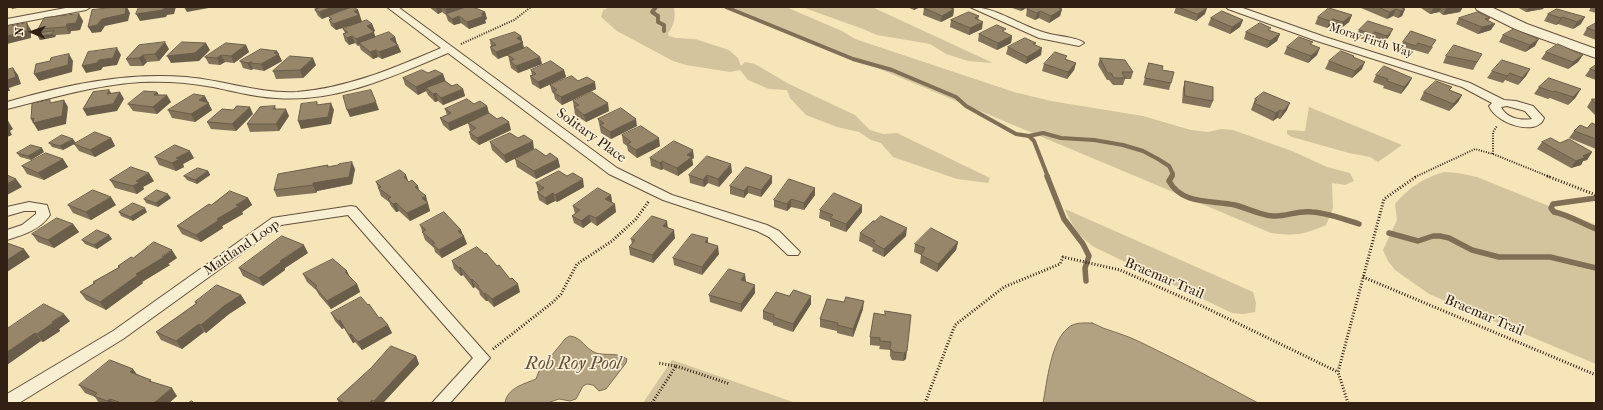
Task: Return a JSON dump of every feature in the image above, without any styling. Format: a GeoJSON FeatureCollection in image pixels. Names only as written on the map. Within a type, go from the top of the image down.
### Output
{"type":"FeatureCollection","features":[{"type":"Feature","properties":{"kind":"street"},"geometry":{"type":"LineString","coordinates":[[7,22],[86,7]]}},
{"type":"Feature","properties":{"kind":"street","name":"Solitary Place"},"geometry":{"type":"LineString","coordinates":[[392,7],[604,165],[627,180],[654,194],[762,228],[774,234],[793,252]]}},
{"type":"Feature","properties":{"kind":"street"},"geometry":{"type":"LineString","coordinates":[[975,7],[1043,36],[1079,44]]}},
{"type":"Feature","properties":{"kind":"street","name":"Moray Firth Way"},"geometry":{"type":"LineString","coordinates":[[1231,7],[1321,39],[1466,85],[1501,103],[1513,103],[1527,108],[1538,118],[1534,122],[1529,123],[1508,119]]}},
{"type":"Feature","properties":{"kind":"street"},"geometry":{"type":"LineString","coordinates":[[1481,7],[1522,27],[1596,54]]}},
{"type":"Feature","properties":{"kind":"street"},"geometry":{"type":"LineString","coordinates":[[7,106],[72,89],[141,80],[184,80],[207,82],[266,94],[309,94],[350,87],[373,80],[449,49]]}},
{"type":"Feature","properties":{"kind":"street"},"geometry":{"type":"LineString","coordinates":[[1501,103],[1497,104],[1495,109],[1508,119]]}},
{"type":"Feature","properties":{"kind":"street"},"geometry":{"type":"LineString","coordinates":[[7,212],[19,207],[33,206],[42,208],[43,215],[35,224],[21,231],[7,235]]}},
{"type":"Feature","properties":{"kind":"street","name":"Maitland Loop"},"geometry":{"type":"LineString","coordinates":[[7,402],[118,335],[277,221],[351,210],[482,358]]}},
{"type":"Feature","properties":{"kind":"street"},"geometry":{"type":"LineString","coordinates":[[440,403],[482,358]]}},
{"type":"Feature","properties":{"kind":"path"},"geometry":{"type":"LineString","coordinates":[[449,49],[514,20],[531,7]]}},
{"type":"Feature","properties":{"kind":"path"},"geometry":{"type":"LineString","coordinates":[[1493,154],[1493,132],[1500,123],[1508,119]]}},
{"type":"Feature","properties":{"kind":"path"},"geometry":{"type":"LineString","coordinates":[[1348,403],[1338,372],[1384,200],[1400,186],[1424,172],[1471,149],[1493,154],[1596,195]]}},
{"type":"Feature","properties":{"kind":"path"},"geometry":{"type":"LineString","coordinates":[[482,358],[553,302],[561,294],[577,264],[612,241],[623,231],[636,219],[654,194]]}},
{"type":"Feature","properties":{"kind":"path","name":"Braemar Trail"},"geometry":{"type":"LineString","coordinates":[[925,403],[955,325],[1004,287],[1060,264],[1063,257],[1120,270],[1202,306],[1338,372]]}},
{"type":"Feature","properties":{"kind":"path","name":"Braemar Trail"},"geometry":{"type":"LineString","coordinates":[[1363,277],[1596,375]]}},
{"type":"Feature","properties":{"kind":"path"},"geometry":{"type":"LineString","coordinates":[[658,363],[676,366],[730,384]]}},
{"type":"Feature","properties":{"kind":"path"},"geometry":{"type":"LineString","coordinates":[[652,403],[676,366]]}},
{"type":"Feature","properties":{"kind":"shaded area"},"geometry":{"type":"Polygon","coordinates":[[[610,7],[674,7],[674,21],[668,33],[669,36],[695,39],[729,50],[738,58],[741,66],[745,62],[755,64],[789,84],[855,115],[870,130],[883,134],[897,133],[990,178],[988,183],[957,179],[893,157],[881,143],[871,140],[859,132],[837,127],[806,115],[790,98],[787,90],[769,89],[748,80],[740,70],[730,72],[686,65],[673,61],[617,31],[601,17],[603,10],[610,7]]]}},
{"type":"Feature","properties":{"kind":"shaded area"},"geometry":{"type":"Polygon","coordinates":[[[732,7],[786,7],[842,31],[855,39],[1014,92],[1051,101],[1143,116],[1191,130],[1208,132],[1221,129],[1233,130],[1292,151],[1327,167],[1350,173],[1354,181],[1345,185],[1332,183],[1333,208],[1326,225],[1299,234],[1271,233],[732,7]]]}},
{"type":"Feature","properties":{"kind":"shaded area"},"geometry":{"type":"Polygon","coordinates":[[[802,7],[872,7],[993,63],[968,61],[946,54],[930,44],[877,35],[802,7]]]}},
{"type":"Feature","properties":{"kind":"shaded area"},"geometry":{"type":"Polygon","coordinates":[[[1309,107],[1402,145],[1378,162],[1370,157],[1349,153],[1292,137],[1287,134],[1287,130],[1305,131],[1309,107]]]}},
{"type":"Feature","properties":{"kind":"shaded area"},"geometry":{"type":"Polygon","coordinates":[[[1444,172],[1477,177],[1596,225],[1596,364],[1429,294],[1395,270],[1388,261],[1383,250],[1397,220],[1395,204],[1405,193],[1417,184],[1444,172]]]}},
{"type":"Feature","properties":{"kind":"shaded area"},"geometry":{"type":"Polygon","coordinates":[[[1065,209],[1253,292],[1256,303],[1255,312],[1243,314],[1232,313],[1096,248],[1085,240],[1077,231],[1065,209]]]}},
{"type":"Feature","properties":{"kind":"shaded area"},"geometry":{"type":"Polygon","coordinates":[[[672,360],[796,403],[643,403],[672,360]]]}},
{"type":"Feature","properties":{"kind":"water"},"geometry":{"type":"Polygon","coordinates":[[[1079,323],[1092,323],[1134,339],[1258,403],[1043,403],[1048,373],[1057,342],[1070,326],[1079,323]]]}},
{"type":"Feature","properties":{"kind":"water","name":"Rob Roy Pool"},"geometry":{"type":"Polygon","coordinates":[[[570,336],[578,339],[596,353],[616,355],[627,359],[626,363],[606,389],[599,391],[593,385],[587,384],[583,386],[576,399],[570,401],[559,399],[547,403],[505,403],[506,398],[513,390],[536,379],[539,371],[565,339],[570,336]]]}},
{"type":"Feature","properties":{"kind":"building"},"geometry":{"type":"Polygon","coordinates":[[[126,7],[125,14],[102,19],[97,25],[88,27],[92,10],[126,7]]]}},
{"type":"Feature","properties":{"kind":"building"},"geometry":{"type":"Polygon","coordinates":[[[139,7],[170,7],[164,8],[163,10],[136,14],[139,7]]]}},
{"type":"Feature","properties":{"kind":"building"},"geometry":{"type":"Polygon","coordinates":[[[321,7],[333,7],[319,12],[315,10],[321,7]]]}},
{"type":"Feature","properties":{"kind":"building"},"geometry":{"type":"Polygon","coordinates":[[[352,7],[358,10],[354,11],[359,15],[333,24],[329,20],[332,19],[328,16],[352,7]]]}},
{"type":"Feature","properties":{"kind":"building"},"geometry":{"type":"Polygon","coordinates":[[[442,7],[453,7],[446,9],[442,7]]]}},
{"type":"Feature","properties":{"kind":"building"},"geometry":{"type":"Polygon","coordinates":[[[466,7],[473,7],[485,12],[481,14],[484,16],[467,22],[459,16],[452,19],[446,14],[466,7]]]}},
{"type":"Feature","properties":{"kind":"building"},"geometry":{"type":"Polygon","coordinates":[[[948,7],[954,9],[942,16],[924,8],[948,7]]]}},
{"type":"Feature","properties":{"kind":"building"},"geometry":{"type":"Polygon","coordinates":[[[1031,7],[1056,7],[1062,9],[1051,16],[1040,11],[1037,13],[1027,9],[1031,7]]]}},
{"type":"Feature","properties":{"kind":"building"},"geometry":{"type":"Polygon","coordinates":[[[1178,7],[1205,7],[1207,8],[1198,14],[1178,7]]]}},
{"type":"Feature","properties":{"kind":"building"},"geometry":{"type":"Polygon","coordinates":[[[1378,7],[1400,7],[1405,9],[1401,11],[1396,9],[1390,12],[1378,7]]]}},
{"type":"Feature","properties":{"kind":"building"},"geometry":{"type":"Polygon","coordinates":[[[1329,8],[1352,15],[1343,22],[1333,19],[1330,21],[1318,17],[1329,8]]]}},
{"type":"Feature","properties":{"kind":"building"},"geometry":{"type":"Polygon","coordinates":[[[1557,9],[1585,17],[1577,22],[1548,14],[1557,9]]]}},
{"type":"Feature","properties":{"kind":"building"},"geometry":{"type":"Polygon","coordinates":[[[1222,11],[1243,20],[1232,27],[1211,18],[1222,11]]]}},
{"type":"Feature","properties":{"kind":"building"},"geometry":{"type":"Polygon","coordinates":[[[969,12],[979,16],[975,18],[983,22],[970,28],[951,20],[969,12]]]}},
{"type":"Feature","properties":{"kind":"building"},"geometry":{"type":"Polygon","coordinates":[[[1478,12],[1490,18],[1485,19],[1495,24],[1482,27],[1459,18],[1478,12]]]}},
{"type":"Feature","properties":{"kind":"building"},"geometry":{"type":"Polygon","coordinates":[[[79,14],[76,23],[67,24],[66,27],[38,29],[44,18],[79,14]]]}},
{"type":"Feature","properties":{"kind":"building"},"geometry":{"type":"Polygon","coordinates":[[[367,20],[372,24],[367,26],[374,32],[356,39],[352,36],[347,38],[343,34],[348,32],[343,29],[367,20]]]}},
{"type":"Feature","properties":{"kind":"building"},"geometry":{"type":"Polygon","coordinates":[[[1368,21],[1393,29],[1387,36],[1375,32],[1373,34],[1359,30],[1368,21]]]}},
{"type":"Feature","properties":{"kind":"building"},"geometry":{"type":"Polygon","coordinates":[[[27,23],[27,31],[7,36],[7,27],[27,23]]]}},
{"type":"Feature","properties":{"kind":"building"},"geometry":{"type":"Polygon","coordinates":[[[1260,23],[1271,28],[1268,30],[1280,34],[1270,41],[1246,32],[1260,23]]]}},
{"type":"Feature","properties":{"kind":"building"},"geometry":{"type":"Polygon","coordinates":[[[1596,23],[1596,31],[1587,28],[1596,23]]]}},
{"type":"Feature","properties":{"kind":"building"},"geometry":{"type":"Polygon","coordinates":[[[997,25],[1006,29],[1002,31],[1012,36],[998,43],[979,34],[997,25]]]}},
{"type":"Feature","properties":{"kind":"building"},"geometry":{"type":"Polygon","coordinates":[[[1514,29],[1539,39],[1530,45],[1503,35],[1514,29]]]}},
{"type":"Feature","properties":{"kind":"building"},"geometry":{"type":"Polygon","coordinates":[[[54,31],[52,34],[38,36],[40,33],[54,31]]]}},
{"type":"Feature","properties":{"kind":"building"},"geometry":{"type":"Polygon","coordinates":[[[1411,31],[1436,40],[1431,47],[1418,43],[1416,46],[1403,42],[1411,31]]]}},
{"type":"Feature","properties":{"kind":"building"},"geometry":{"type":"Polygon","coordinates":[[[389,32],[395,37],[390,39],[398,45],[379,52],[376,50],[370,52],[359,43],[389,32]]]}},
{"type":"Feature","properties":{"kind":"building"},"geometry":{"type":"Polygon","coordinates":[[[515,32],[521,36],[517,38],[523,42],[496,52],[490,47],[496,45],[490,40],[515,32]]]}},
{"type":"Feature","properties":{"kind":"building"},"geometry":{"type":"Polygon","coordinates":[[[1299,37],[1313,42],[1310,44],[1320,48],[1311,56],[1287,47],[1299,37]]]}},
{"type":"Feature","properties":{"kind":"building"},"geometry":{"type":"Polygon","coordinates":[[[1025,38],[1036,43],[1033,44],[1042,48],[1027,57],[1008,47],[1025,38]]]}},
{"type":"Feature","properties":{"kind":"building"},"geometry":{"type":"Polygon","coordinates":[[[165,42],[155,54],[143,55],[139,58],[126,59],[139,45],[165,42]]]}},
{"type":"Feature","properties":{"kind":"building"},"geometry":{"type":"Polygon","coordinates":[[[182,42],[206,43],[195,53],[167,56],[182,42]]]}},
{"type":"Feature","properties":{"kind":"building"},"geometry":{"type":"Polygon","coordinates":[[[226,43],[246,45],[231,56],[221,55],[217,58],[205,57],[226,43]]]}},
{"type":"Feature","properties":{"kind":"building"},"geometry":{"type":"Polygon","coordinates":[[[1558,44],[1583,55],[1573,62],[1546,52],[1558,44]]]}},
{"type":"Feature","properties":{"kind":"building"},"geometry":{"type":"Polygon","coordinates":[[[1454,45],[1482,54],[1477,62],[1446,56],[1454,45]]]}},
{"type":"Feature","properties":{"kind":"building"},"geometry":{"type":"Polygon","coordinates":[[[527,47],[540,57],[516,66],[510,61],[514,59],[507,55],[527,47]]]}},
{"type":"Feature","properties":{"kind":"building"},"geometry":{"type":"Polygon","coordinates":[[[117,48],[113,58],[99,60],[97,63],[82,66],[88,52],[117,48]]]}},
{"type":"Feature","properties":{"kind":"building"},"geometry":{"type":"Polygon","coordinates":[[[261,49],[277,51],[274,53],[279,54],[261,64],[240,61],[261,49]]]}},
{"type":"Feature","properties":{"kind":"building"},"geometry":{"type":"Polygon","coordinates":[[[1341,51],[1365,62],[1355,71],[1329,61],[1341,51]]]}},
{"type":"Feature","properties":{"kind":"building"},"geometry":{"type":"Polygon","coordinates":[[[1055,52],[1067,56],[1065,59],[1076,63],[1068,72],[1044,64],[1055,52]]]}},
{"type":"Feature","properties":{"kind":"building"},"geometry":{"type":"Polygon","coordinates":[[[69,54],[68,65],[34,74],[36,64],[50,61],[51,58],[69,54]]]}},
{"type":"Feature","properties":{"kind":"building"},"geometry":{"type":"Polygon","coordinates":[[[290,56],[313,58],[300,70],[273,71],[290,56]]]}},
{"type":"Feature","properties":{"kind":"building"},"geometry":{"type":"Polygon","coordinates":[[[1100,58],[1125,60],[1133,72],[1122,72],[1125,78],[1114,78],[1111,73],[1108,73],[1100,58]]]}},
{"type":"Feature","properties":{"kind":"building"},"geometry":{"type":"Polygon","coordinates":[[[1502,60],[1530,69],[1522,78],[1510,73],[1507,76],[1492,71],[1502,60]]]}},
{"type":"Feature","properties":{"kind":"building"},"geometry":{"type":"Polygon","coordinates":[[[551,61],[564,70],[538,82],[530,76],[536,74],[531,70],[551,61]]]}},
{"type":"Feature","properties":{"kind":"building"},"geometry":{"type":"Polygon","coordinates":[[[1149,63],[1163,66],[1162,70],[1174,72],[1171,83],[1145,78],[1149,63]]]}},
{"type":"Feature","properties":{"kind":"building"},"geometry":{"type":"Polygon","coordinates":[[[1596,65],[1596,71],[1590,69],[1596,65]]]}},
{"type":"Feature","properties":{"kind":"building"},"geometry":{"type":"Polygon","coordinates":[[[1384,66],[1412,78],[1404,87],[1387,81],[1388,79],[1376,75],[1384,66]]]}},
{"type":"Feature","properties":{"kind":"building"},"geometry":{"type":"Polygon","coordinates":[[[13,68],[16,77],[7,80],[7,70],[13,68]]]}},
{"type":"Feature","properties":{"kind":"building"},"geometry":{"type":"Polygon","coordinates":[[[422,70],[428,73],[435,70],[443,74],[416,87],[403,78],[422,70]]]}},
{"type":"Feature","properties":{"kind":"building"},"geometry":{"type":"Polygon","coordinates":[[[572,76],[578,81],[587,77],[595,82],[561,97],[553,92],[557,90],[550,85],[572,76]]]}},
{"type":"Feature","properties":{"kind":"building"},"geometry":{"type":"Polygon","coordinates":[[[1549,78],[1581,89],[1573,97],[1539,87],[1549,78]]]}},
{"type":"Feature","properties":{"kind":"building"},"geometry":{"type":"Polygon","coordinates":[[[445,81],[452,86],[457,84],[463,89],[441,98],[436,93],[433,94],[426,88],[445,81]]]}},
{"type":"Feature","properties":{"kind":"building"},"geometry":{"type":"Polygon","coordinates":[[[1185,81],[1213,87],[1213,101],[1185,96],[1185,81]]]}},
{"type":"Feature","properties":{"kind":"building"},"geometry":{"type":"Polygon","coordinates":[[[1436,81],[1452,87],[1449,90],[1462,95],[1453,104],[1424,92],[1436,81]]]}},
{"type":"Feature","properties":{"kind":"building"},"geometry":{"type":"Polygon","coordinates":[[[109,90],[107,94],[120,92],[113,104],[83,109],[93,92],[109,90]]]}},
{"type":"Feature","properties":{"kind":"building"},"geometry":{"type":"Polygon","coordinates":[[[371,90],[376,102],[347,110],[343,96],[371,90]]]}},
{"type":"Feature","properties":{"kind":"building"},"geometry":{"type":"Polygon","coordinates":[[[144,91],[157,92],[154,95],[167,95],[153,107],[128,104],[144,91]]]}},
{"type":"Feature","properties":{"kind":"building"},"geometry":{"type":"Polygon","coordinates":[[[592,92],[608,103],[584,115],[574,107],[579,105],[573,101],[592,92]]]}},
{"type":"Feature","properties":{"kind":"building"},"geometry":{"type":"Polygon","coordinates":[[[1264,92],[1290,103],[1283,111],[1280,110],[1276,113],[1254,103],[1257,100],[1255,99],[1264,92]]]}},
{"type":"Feature","properties":{"kind":"building"},"geometry":{"type":"Polygon","coordinates":[[[194,94],[205,96],[199,100],[209,103],[191,114],[168,110],[194,94]]]}},
{"type":"Feature","properties":{"kind":"building"},"geometry":{"type":"Polygon","coordinates":[[[467,99],[474,104],[480,101],[487,106],[448,123],[440,118],[451,113],[445,109],[467,99]]]}},
{"type":"Feature","properties":{"kind":"building"},"geometry":{"type":"Polygon","coordinates":[[[50,100],[50,103],[64,100],[62,116],[33,123],[34,118],[31,119],[32,104],[50,100]]]}},
{"type":"Feature","properties":{"kind":"building"},"geometry":{"type":"Polygon","coordinates":[[[317,102],[317,105],[331,103],[328,117],[298,121],[301,104],[317,102]]]}},
{"type":"Feature","properties":{"kind":"building"},"geometry":{"type":"Polygon","coordinates":[[[237,106],[250,107],[232,124],[207,122],[222,109],[233,110],[237,106]]]}},
{"type":"Feature","properties":{"kind":"building"},"geometry":{"type":"Polygon","coordinates":[[[275,106],[273,109],[286,109],[276,124],[247,124],[260,107],[275,106]]]}},
{"type":"Feature","properties":{"kind":"building"},"geometry":{"type":"Polygon","coordinates":[[[621,108],[636,119],[610,132],[600,125],[604,123],[598,119],[621,108]]]}},
{"type":"Feature","properties":{"kind":"building"},"geometry":{"type":"Polygon","coordinates":[[[489,113],[497,119],[502,117],[509,122],[477,138],[469,132],[476,128],[468,123],[489,113]]]}},
{"type":"Feature","properties":{"kind":"building"},"geometry":{"type":"Polygon","coordinates":[[[1592,123],[1596,125],[1596,139],[1574,131],[1580,125],[1587,128],[1592,123]]]}},
{"type":"Feature","properties":{"kind":"building"},"geometry":{"type":"Polygon","coordinates":[[[641,126],[659,138],[636,150],[627,144],[631,142],[622,135],[641,126]]]}},
{"type":"Feature","properties":{"kind":"building"},"geometry":{"type":"Polygon","coordinates":[[[95,132],[111,138],[90,150],[74,144],[95,132]]]}},
{"type":"Feature","properties":{"kind":"building"},"geometry":{"type":"Polygon","coordinates":[[[510,133],[518,138],[524,135],[533,141],[504,155],[490,142],[510,133]]]}},
{"type":"Feature","properties":{"kind":"building"},"geometry":{"type":"Polygon","coordinates":[[[62,135],[73,139],[60,146],[49,143],[62,135]]]}},
{"type":"Feature","properties":{"kind":"building"},"geometry":{"type":"Polygon","coordinates":[[[1551,138],[1560,143],[1569,139],[1592,152],[1583,156],[1586,157],[1576,161],[1542,142],[1551,138]]]}},
{"type":"Feature","properties":{"kind":"building"},"geometry":{"type":"Polygon","coordinates":[[[674,141],[693,150],[687,155],[692,157],[677,168],[662,161],[660,163],[650,158],[674,141]]]}},
{"type":"Feature","properties":{"kind":"building"},"geometry":{"type":"Polygon","coordinates":[[[31,145],[42,148],[28,156],[17,153],[31,145]]]}},
{"type":"Feature","properties":{"kind":"building"},"geometry":{"type":"Polygon","coordinates":[[[175,145],[190,151],[176,158],[180,159],[172,163],[155,157],[175,145]]]}},
{"type":"Feature","properties":{"kind":"building"},"geometry":{"type":"Polygon","coordinates":[[[536,149],[546,156],[550,153],[558,159],[534,171],[515,159],[536,149]]]}},
{"type":"Feature","properties":{"kind":"building"},"geometry":{"type":"Polygon","coordinates":[[[46,153],[63,159],[38,173],[22,166],[46,153]]]}},
{"type":"Feature","properties":{"kind":"building"},"geometry":{"type":"Polygon","coordinates":[[[707,156],[731,164],[718,179],[707,175],[703,180],[689,175],[707,156]]]}},
{"type":"Feature","properties":{"kind":"building"},"geometry":{"type":"Polygon","coordinates":[[[352,162],[349,177],[313,183],[313,185],[274,190],[278,174],[352,162]]]}},
{"type":"Feature","properties":{"kind":"building"},"geometry":{"type":"Polygon","coordinates":[[[131,167],[149,173],[136,181],[140,182],[133,186],[110,180],[131,167]]]}},
{"type":"Feature","properties":{"kind":"building"},"geometry":{"type":"Polygon","coordinates":[[[746,167],[772,176],[761,190],[748,186],[744,191],[730,186],[746,167]]]}},
{"type":"Feature","properties":{"kind":"building"},"geometry":{"type":"Polygon","coordinates":[[[198,168],[208,171],[195,180],[184,176],[198,168]]]}},
{"type":"Feature","properties":{"kind":"building"},"geometry":{"type":"Polygon","coordinates":[[[400,170],[406,175],[404,177],[409,182],[412,180],[418,186],[415,187],[426,196],[422,198],[428,203],[407,213],[396,203],[393,204],[388,199],[391,197],[378,188],[381,187],[376,182],[400,170]]]}},
{"type":"Feature","properties":{"kind":"building"},"geometry":{"type":"Polygon","coordinates":[[[559,171],[567,176],[573,173],[583,179],[555,195],[553,193],[545,198],[537,192],[544,188],[536,183],[559,171]]]}},
{"type":"Feature","properties":{"kind":"building"},"geometry":{"type":"Polygon","coordinates":[[[7,175],[16,179],[7,184],[7,175]]]}},
{"type":"Feature","properties":{"kind":"building"},"geometry":{"type":"Polygon","coordinates":[[[789,179],[815,188],[804,203],[791,199],[787,204],[774,200],[789,179]]]}},
{"type":"Feature","properties":{"kind":"building"},"geometry":{"type":"Polygon","coordinates":[[[598,188],[611,195],[605,199],[615,204],[596,218],[589,215],[581,221],[572,216],[580,210],[573,206],[598,188]]]}},
{"type":"Feature","properties":{"kind":"building"},"geometry":{"type":"Polygon","coordinates":[[[93,190],[111,197],[86,212],[68,205],[93,190]]]}},
{"type":"Feature","properties":{"kind":"building"},"geometry":{"type":"Polygon","coordinates":[[[157,190],[168,194],[156,203],[144,199],[157,190]]]}},
{"type":"Feature","properties":{"kind":"building"},"geometry":{"type":"Polygon","coordinates":[[[230,191],[248,198],[236,205],[239,206],[217,219],[219,220],[196,235],[177,226],[209,204],[211,205],[230,191]]]}},
{"type":"Feature","properties":{"kind":"building"},"geometry":{"type":"Polygon","coordinates":[[[834,193],[862,205],[846,224],[830,218],[833,215],[820,210],[834,193]]]}},
{"type":"Feature","properties":{"kind":"building"},"geometry":{"type":"Polygon","coordinates":[[[133,203],[145,208],[130,217],[119,212],[133,203]]]}},
{"type":"Feature","properties":{"kind":"building"},"geometry":{"type":"Polygon","coordinates":[[[444,212],[461,230],[458,231],[464,236],[439,250],[432,244],[435,243],[422,232],[426,230],[420,225],[444,212]]]}},
{"type":"Feature","properties":{"kind":"building"},"geometry":{"type":"Polygon","coordinates":[[[652,216],[667,221],[663,226],[674,230],[652,255],[629,247],[635,240],[631,239],[652,216]]]}},
{"type":"Feature","properties":{"kind":"building"},"geometry":{"type":"Polygon","coordinates":[[[881,216],[907,228],[884,249],[873,243],[875,241],[860,233],[881,216]]]}},
{"type":"Feature","properties":{"kind":"building"},"geometry":{"type":"Polygon","coordinates":[[[57,218],[73,224],[48,240],[32,234],[57,218]]]}},
{"type":"Feature","properties":{"kind":"building"},"geometry":{"type":"Polygon","coordinates":[[[931,228],[958,242],[938,264],[921,255],[925,248],[915,244],[931,228]]]}},
{"type":"Feature","properties":{"kind":"building"},"geometry":{"type":"Polygon","coordinates":[[[97,230],[109,235],[94,245],[82,240],[97,230]]]}},
{"type":"Feature","properties":{"kind":"building"},"geometry":{"type":"Polygon","coordinates":[[[692,234],[708,238],[705,242],[718,246],[702,267],[673,258],[692,234]]]}},
{"type":"Feature","properties":{"kind":"building"},"geometry":{"type":"Polygon","coordinates":[[[282,236],[304,245],[280,261],[281,262],[259,278],[239,268],[282,236]]]}},
{"type":"Feature","properties":{"kind":"building"},"geometry":{"type":"Polygon","coordinates":[[[154,242],[172,250],[162,256],[164,257],[136,274],[138,275],[100,302],[80,292],[95,283],[93,282],[120,267],[118,266],[131,257],[133,258],[154,242]]]}},
{"type":"Feature","properties":{"kind":"building"},"geometry":{"type":"Polygon","coordinates":[[[7,243],[24,249],[7,260],[7,243]]]}},
{"type":"Feature","properties":{"kind":"building"},"geometry":{"type":"Polygon","coordinates":[[[477,247],[485,254],[486,253],[497,266],[499,265],[510,279],[512,278],[518,284],[492,299],[485,293],[484,294],[478,287],[479,286],[452,261],[477,247]]]}},
{"type":"Feature","properties":{"kind":"building"},"geometry":{"type":"Polygon","coordinates":[[[333,259],[347,271],[345,272],[357,284],[327,301],[315,287],[317,286],[303,274],[333,259]]]}},
{"type":"Feature","properties":{"kind":"building"},"geometry":{"type":"Polygon","coordinates":[[[729,269],[745,274],[741,280],[755,285],[741,304],[709,295],[729,269]]]}},
{"type":"Feature","properties":{"kind":"building"},"geometry":{"type":"Polygon","coordinates":[[[217,285],[241,295],[224,306],[201,325],[199,324],[176,341],[156,332],[197,303],[195,302],[217,285]]]}},
{"type":"Feature","properties":{"kind":"building"},"geometry":{"type":"Polygon","coordinates":[[[794,290],[811,296],[793,324],[773,317],[774,315],[763,311],[776,292],[789,296],[794,290]]]}},
{"type":"Feature","properties":{"kind":"building"},"geometry":{"type":"Polygon","coordinates":[[[361,297],[368,305],[369,304],[379,318],[381,317],[388,325],[358,342],[351,334],[349,335],[340,320],[338,321],[331,313],[361,297]]]}},
{"type":"Feature","properties":{"kind":"building"},"geometry":{"type":"Polygon","coordinates":[[[846,297],[864,301],[853,329],[837,325],[838,323],[820,319],[827,299],[844,302],[846,297]]]}},
{"type":"Feature","properties":{"kind":"building"},"geometry":{"type":"Polygon","coordinates":[[[44,304],[64,314],[37,334],[35,333],[7,352],[7,329],[44,304]]]}},
{"type":"Feature","properties":{"kind":"building"},"geometry":{"type":"Polygon","coordinates":[[[885,311],[911,315],[907,351],[904,353],[893,352],[890,348],[891,342],[880,341],[880,338],[870,337],[874,313],[885,315],[885,311]]]}},
{"type":"Feature","properties":{"kind":"building"},"geometry":{"type":"Polygon","coordinates":[[[391,346],[416,356],[374,401],[372,400],[369,403],[345,403],[337,399],[371,368],[391,346]]]}},
{"type":"Feature","properties":{"kind":"building"},"geometry":{"type":"Polygon","coordinates":[[[110,360],[133,369],[130,372],[151,380],[149,381],[172,388],[154,403],[118,403],[119,402],[110,399],[107,401],[94,396],[97,393],[79,385],[110,360]]]}},
{"type":"Feature","properties":{"kind":"waterway"},"geometry":{"type":"LineString","coordinates":[[656,7],[652,12],[658,16],[658,22],[664,25],[664,31]]}},
{"type":"Feature","properties":{"kind":"waterway"},"geometry":{"type":"LineString","coordinates":[[726,7],[853,59],[892,70],[956,97],[966,106],[1016,134],[1029,136]]}},
{"type":"Feature","properties":{"kind":"waterway"},"geometry":{"type":"LineString","coordinates":[[1029,136],[1043,133],[1061,138],[1094,140],[1123,145],[1143,151],[1169,166],[1173,174],[1172,177]]}},
{"type":"Feature","properties":{"kind":"waterway"},"geometry":{"type":"LineString","coordinates":[[1029,136],[1034,141],[1048,177]]}},
{"type":"Feature","properties":{"kind":"waterway"},"geometry":{"type":"LineString","coordinates":[[1047,176],[1064,219],[1083,244],[1089,256],[1085,268],[1086,281]]}},
{"type":"Feature","properties":{"kind":"waterway"},"geometry":{"type":"LineString","coordinates":[[1172,176],[1169,181],[1175,189],[1189,198],[1235,205],[1273,216],[1283,216],[1302,212],[1318,213],[1336,216],[1359,224]]}},
{"type":"Feature","properties":{"kind":"waterway"},"geometry":{"type":"LineString","coordinates":[[1596,198],[1553,204],[1551,208],[1554,212],[1570,217],[1596,229]]}},
{"type":"Feature","properties":{"kind":"waterway"},"geometry":{"type":"LineString","coordinates":[[1389,233],[1418,241],[1433,236],[1440,236],[1449,238],[1472,250],[1499,257],[1550,257],[1596,268]]}}]}
